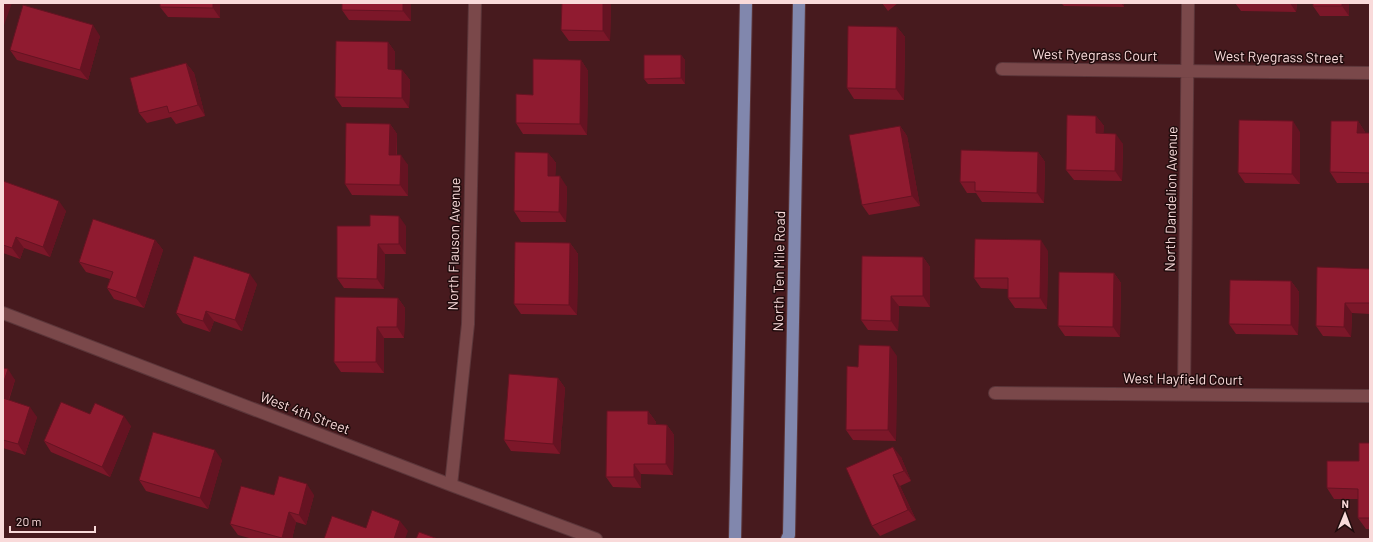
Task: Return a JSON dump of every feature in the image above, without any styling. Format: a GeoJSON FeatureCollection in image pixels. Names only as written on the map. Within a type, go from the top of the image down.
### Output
{"type":"FeatureCollection","features":[{"type":"Feature","properties":{"kind":"main road"},"geometry":{"type":"LineString","coordinates":[[735,539],[746,3]]}},
{"type":"Feature","properties":{"kind":"main road","name":"North Ten Mile Road"},"geometry":{"type":"LineString","coordinates":[[787,539],[789,536],[799,3]]}},
{"type":"Feature","properties":{"kind":"street","name":"North Flauson Avenue"},"geometry":{"type":"LineString","coordinates":[[450,485],[468,324],[475,3]]}},
{"type":"Feature","properties":{"kind":"street","name":"North Dandelion Avenue"},"geometry":{"type":"LineString","coordinates":[[1184,394],[1188,3]]}},
{"type":"Feature","properties":{"kind":"street","name":"West Ryegrass Court"},"geometry":{"type":"LineString","coordinates":[[1002,69],[1188,71]]}},
{"type":"Feature","properties":{"kind":"street","name":"West Ryegrass Street"},"geometry":{"type":"LineString","coordinates":[[1188,71],[1370,73]]}},
{"type":"Feature","properties":{"kind":"street","name":"West 4th Street"},"geometry":{"type":"LineString","coordinates":[[3,313],[450,485],[596,539]]}},
{"type":"Feature","properties":{"kind":"street","name":"West Hayfield Court"},"geometry":{"type":"LineString","coordinates":[[995,392],[1370,396]]}},
{"type":"Feature","properties":{"kind":"building"},"geometry":{"type":"Polygon","coordinates":[[[160,3],[213,3],[213,8],[160,7],[160,3]]]}},
{"type":"Feature","properties":{"kind":"building"},"geometry":{"type":"Polygon","coordinates":[[[342,3],[403,3],[403,11],[342,10],[342,3]]]}},
{"type":"Feature","properties":{"kind":"building"},"geometry":{"type":"Polygon","coordinates":[[[562,3],[603,3],[603,31],[561,30],[562,3]]]}},
{"type":"Feature","properties":{"kind":"building"},"geometry":{"type":"Polygon","coordinates":[[[1313,3],[1342,3],[1342,6],[1313,6],[1313,3]]]}},
{"type":"Feature","properties":{"kind":"building"},"geometry":{"type":"Polygon","coordinates":[[[23,5],[93,25],[80,70],[10,50],[23,5]]]}},
{"type":"Feature","properties":{"kind":"building"},"geometry":{"type":"Polygon","coordinates":[[[848,26],[897,27],[896,89],[847,88],[848,26]]]}},
{"type":"Feature","properties":{"kind":"building"},"geometry":{"type":"Polygon","coordinates":[[[336,41],[388,42],[388,69],[402,70],[402,98],[335,97],[336,41]]]}},
{"type":"Feature","properties":{"kind":"building"},"geometry":{"type":"Polygon","coordinates":[[[644,55],[681,55],[681,78],[644,79],[644,55]]]}},
{"type":"Feature","properties":{"kind":"building"},"geometry":{"type":"Polygon","coordinates":[[[533,59],[581,60],[580,124],[516,123],[516,94],[533,95],[533,59]]]}},
{"type":"Feature","properties":{"kind":"building"},"geometry":{"type":"Polygon","coordinates":[[[186,63],[198,105],[169,113],[167,106],[139,113],[130,78],[186,63]]]}},
{"type":"Feature","properties":{"kind":"building"},"geometry":{"type":"Polygon","coordinates":[[[1067,115],[1096,116],[1096,133],[1116,134],[1115,171],[1066,170],[1067,115]]]}},
{"type":"Feature","properties":{"kind":"building"},"geometry":{"type":"Polygon","coordinates":[[[1239,120],[1293,121],[1292,174],[1238,173],[1239,120]]]}},
{"type":"Feature","properties":{"kind":"building"},"geometry":{"type":"Polygon","coordinates":[[[1331,121],[1358,121],[1357,133],[1370,133],[1370,173],[1330,172],[1331,121]]]}},
{"type":"Feature","properties":{"kind":"building"},"geometry":{"type":"Polygon","coordinates":[[[346,123],[390,124],[389,155],[401,155],[400,185],[345,184],[346,123]]]}},
{"type":"Feature","properties":{"kind":"building"},"geometry":{"type":"Polygon","coordinates":[[[900,126],[912,196],[862,205],[849,135],[900,126]]]}},
{"type":"Feature","properties":{"kind":"building"},"geometry":{"type":"Polygon","coordinates":[[[961,150],[1038,152],[1037,193],[975,191],[975,182],[960,182],[961,150]]]}},
{"type":"Feature","properties":{"kind":"building"},"geometry":{"type":"Polygon","coordinates":[[[515,152],[548,153],[548,176],[560,176],[559,212],[514,211],[515,152]]]}},
{"type":"Feature","properties":{"kind":"building"},"geometry":{"type":"Polygon","coordinates":[[[3,181],[59,201],[43,247],[16,237],[12,248],[3,245],[3,181]]]}},
{"type":"Feature","properties":{"kind":"building"},"geometry":{"type":"Polygon","coordinates":[[[370,215],[399,216],[399,244],[378,244],[377,279],[337,278],[337,226],[370,226],[370,215]]]}},
{"type":"Feature","properties":{"kind":"building"},"geometry":{"type":"Polygon","coordinates":[[[93,219],[155,240],[136,298],[107,288],[113,272],[79,262],[93,219]]]}},
{"type":"Feature","properties":{"kind":"building"},"geometry":{"type":"Polygon","coordinates":[[[975,239],[1041,240],[1040,298],[1008,298],[1008,278],[974,278],[975,239]]]}},
{"type":"Feature","properties":{"kind":"building"},"geometry":{"type":"Polygon","coordinates":[[[515,242],[570,243],[569,305],[514,304],[515,242]]]}},
{"type":"Feature","properties":{"kind":"building"},"geometry":{"type":"Polygon","coordinates":[[[194,256],[250,274],[235,320],[206,311],[203,321],[176,313],[194,256]]]}},
{"type":"Feature","properties":{"kind":"building"},"geometry":{"type":"Polygon","coordinates":[[[862,256],[923,257],[923,296],[891,296],[891,321],[861,320],[862,256]]]}},
{"type":"Feature","properties":{"kind":"building"},"geometry":{"type":"Polygon","coordinates":[[[1317,267],[1370,269],[1370,303],[1345,303],[1344,327],[1316,326],[1317,267]]]}},
{"type":"Feature","properties":{"kind":"building"},"geometry":{"type":"Polygon","coordinates":[[[1059,272],[1114,273],[1113,327],[1058,326],[1059,272]]]}},
{"type":"Feature","properties":{"kind":"building"},"geometry":{"type":"Polygon","coordinates":[[[1230,280],[1291,281],[1291,325],[1229,324],[1230,280]]]}},
{"type":"Feature","properties":{"kind":"building"},"geometry":{"type":"Polygon","coordinates":[[[335,297],[398,298],[397,327],[377,327],[376,362],[334,362],[335,297]]]}},
{"type":"Feature","properties":{"kind":"building"},"geometry":{"type":"Polygon","coordinates":[[[859,345],[890,346],[888,430],[846,430],[847,366],[858,367],[859,345]]]}},
{"type":"Feature","properties":{"kind":"building"},"geometry":{"type":"Polygon","coordinates":[[[3,368],[8,369],[3,384],[3,368]]]}},
{"type":"Feature","properties":{"kind":"building"},"geometry":{"type":"Polygon","coordinates":[[[509,374],[558,378],[553,444],[504,440],[509,374]]]}},
{"type":"Feature","properties":{"kind":"building"},"geometry":{"type":"Polygon","coordinates":[[[3,398],[30,407],[18,444],[3,440],[3,398]]]}},
{"type":"Feature","properties":{"kind":"building"},"geometry":{"type":"Polygon","coordinates":[[[61,402],[90,414],[95,403],[124,416],[102,467],[44,441],[61,402]]]}},
{"type":"Feature","properties":{"kind":"building"},"geometry":{"type":"Polygon","coordinates":[[[607,411],[648,411],[648,424],[667,425],[666,464],[634,464],[634,477],[606,477],[607,411]]]}},
{"type":"Feature","properties":{"kind":"building"},"geometry":{"type":"Polygon","coordinates":[[[153,432],[215,450],[200,498],[139,480],[153,432]]]}},
{"type":"Feature","properties":{"kind":"building"},"geometry":{"type":"Polygon","coordinates":[[[1359,443],[1370,443],[1370,518],[1358,518],[1358,489],[1327,488],[1327,461],[1359,461],[1359,443]]]}},
{"type":"Feature","properties":{"kind":"building"},"geometry":{"type":"Polygon","coordinates":[[[893,447],[904,471],[893,475],[908,510],[872,526],[846,468],[893,447]]]}},
{"type":"Feature","properties":{"kind":"building"},"geometry":{"type":"Polygon","coordinates":[[[279,476],[307,484],[299,515],[289,512],[282,538],[230,524],[241,486],[274,495],[279,476]]]}},
{"type":"Feature","properties":{"kind":"building"},"geometry":{"type":"Polygon","coordinates":[[[372,510],[400,521],[394,539],[324,539],[332,516],[366,528],[372,510]]]}},
{"type":"Feature","properties":{"kind":"building"},"geometry":{"type":"Polygon","coordinates":[[[419,532],[438,539],[416,539],[419,532]]]}}]}
